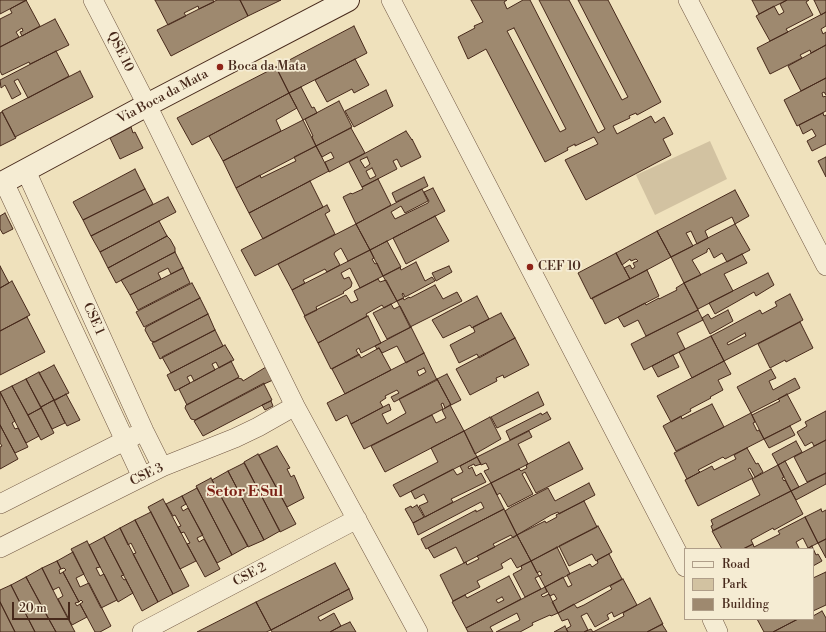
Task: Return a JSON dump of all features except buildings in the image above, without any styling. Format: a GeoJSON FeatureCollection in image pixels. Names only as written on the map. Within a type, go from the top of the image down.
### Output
{"type":"FeatureCollection","features":[{"type":"Feature","properties":{"kind":"street","name":"QSE 10"},"geometry":{"type":"LineString","coordinates":[[93,0],[147,105],[295,406],[418,632]]}},
{"type":"Feature","properties":{"kind":"street","name":"Via Boca da Mata"},"geometry":{"type":"LineString","coordinates":[[2,183],[348,0]]}},
{"type":"Feature","properties":{"kind":"street"},"geometry":{"type":"LineString","coordinates":[[391,0],[684,565]]}},
{"type":"Feature","properties":{"kind":"street"},"geometry":{"type":"LineString","coordinates":[[688,0],[826,266]]}},
{"type":"Feature","properties":{"kind":"street","name":"CSE 1"},"geometry":{"type":"LineString","coordinates":[[26,171],[144,431],[162,467]]}},
{"type":"Feature","properties":{"kind":"street","name":"CSE 1"},"geometry":{"type":"LineString","coordinates":[[2,183],[124,442],[142,477]]}},
{"type":"Feature","properties":{"kind":"street","name":"CSE 3"},"geometry":{"type":"LineString","coordinates":[[0,548],[162,467],[235,438],[258,427],[295,406]]}},
{"type":"Feature","properties":{"kind":"street"},"geometry":{"type":"LineString","coordinates":[[0,504],[144,431]]}},
{"type":"Feature","properties":{"kind":"street","name":"CSE 2"},"geometry":{"type":"LineString","coordinates":[[142,632],[357,519]]}},
{"type":"Feature","properties":{"kind":"street"},"geometry":{"type":"LineString","coordinates":[[712,620],[718,632]]}},
{"type":"Feature","properties":{"kind":"green space"},"geometry":{"type":"Polygon","coordinates":[[[710,141],[727,179],[655,215],[636,175],[710,141]]]}},
{"type":"Feature","properties":{"kind":"place","name":"Boca da Mata"},"geometry":{"type":"Point","coordinates":[220,67]}},
{"type":"Feature","properties":{"kind":"place","name":"CEF 10"},"geometry":{"type":"Point","coordinates":[530,267]}},
{"type":"Feature","properties":{"kind":"district","name":"Setor E Sul"},"geometry":{"type":"Point","coordinates":[245,492]}}]}
